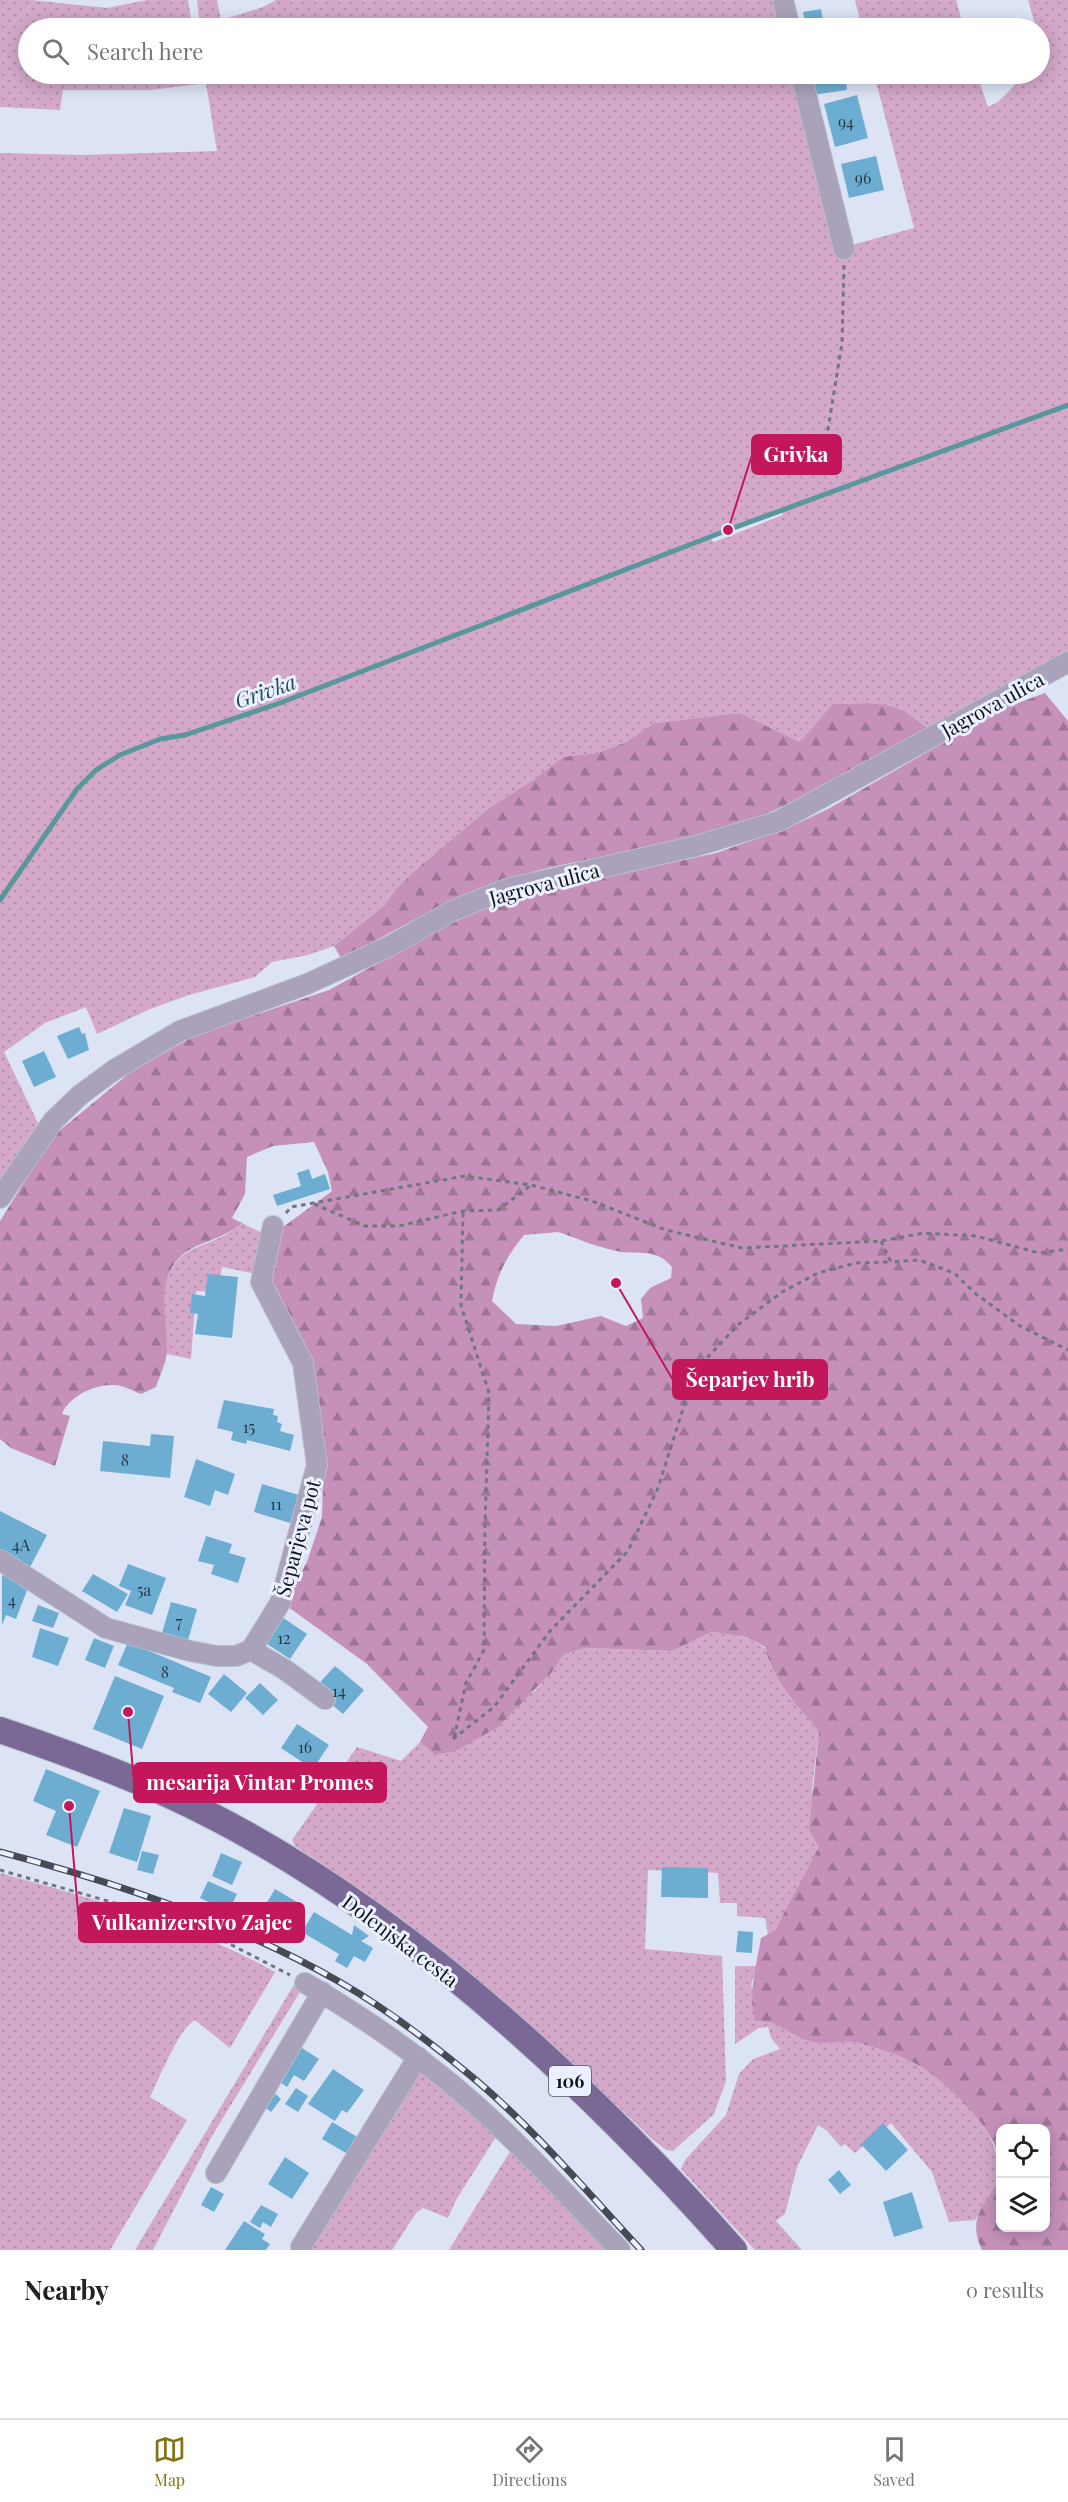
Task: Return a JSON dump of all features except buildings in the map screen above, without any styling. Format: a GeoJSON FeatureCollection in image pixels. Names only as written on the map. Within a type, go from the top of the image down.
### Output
{"type":"FeatureCollection","features":[{"type":"Feature","properties":{"kind":"main road","name":"Dolenjska cesta"},"geometry":{"type":"LineString","coordinates":[[0,1730],[88,1760],[168,1794],[250,1837],[316,1876],[458,1983],[538,2052],[663,2172],[734,2250]]}},
{"type":"Feature","properties":{"kind":"street"},"geometry":{"type":"LineString","coordinates":[[783,0],[788,18]]}},
{"type":"Feature","properties":{"kind":"street"},"geometry":{"type":"LineString","coordinates":[[803,84],[844,249]]}},
{"type":"Feature","properties":{"kind":"street","name":"Jagrova ulica"},"geometry":{"type":"LineString","coordinates":[[0,1198],[54,1121],[80,1095],[114,1070],[180,1031],[307,984],[390,946],[453,911],[507,889],[696,846],[779,821],[1068,662]]}},
{"type":"Feature","properties":{"kind":"street","name":"Šeparjeva pot"},"geometry":{"type":"LineString","coordinates":[[251,1650],[280,1603],[317,1465],[303,1363],[261,1282],[273,1226]]}},
{"type":"Feature","properties":{"kind":"street"},"geometry":{"type":"LineString","coordinates":[[0,1560],[106,1628],[190,1652],[236,1656],[251,1650],[326,1698]]}},
{"type":"Feature","properties":{"kind":"street"},"geometry":{"type":"LineString","coordinates":[[216,2172],[314,1988],[418,2057],[508,2135],[620,2250]]}},
{"type":"Feature","properties":{"kind":"street"},"geometry":{"type":"LineString","coordinates":[[301,2247],[418,2057]]}},
{"type":"Feature","properties":{"kind":"path"},"geometry":{"type":"LineString","coordinates":[[822,466],[842,343],[844,249]]}},
{"type":"Feature","properties":{"kind":"path"},"geometry":{"type":"LineString","coordinates":[[273,1226],[291,1207],[465,1176],[531,1185],[592,1201],[666,1230],[742,1248],[881,1241],[924,1233],[976,1236],[1039,1253],[1066,1251]]}},
{"type":"Feature","properties":{"kind":"path"},"geometry":{"type":"LineString","coordinates":[[312,1204],[365,1226],[399,1226],[463,1211],[498,1210],[531,1185]]}},
{"type":"Feature","properties":{"kind":"path"},"geometry":{"type":"LineString","coordinates":[[463,1211],[461,1305],[489,1393],[484,1526],[484,1650],[466,1683],[453,1739],[494,1707],[550,1631],[628,1551],[658,1488],[688,1393],[703,1362],[739,1324],[782,1292],[818,1274],[847,1266],[919,1260],[954,1273],[976,1294],[1020,1326],[1068,1350]]}},
{"type":"Feature","properties":{"kind":"path"},"geometry":{"type":"LineString","coordinates":[[881,1241],[891,1262]]}},
{"type":"Feature","properties":{"kind":"path"},"geometry":{"type":"LineString","coordinates":[[0,1870],[139,1910],[222,1940],[314,1988]]}},
{"type":"Feature","properties":{"kind":"shaded area"},"geometry":{"type":"Polygon","coordinates":[[[0,0],[31,0],[107,8],[147,0],[188,0],[191,18],[18,18],[18,84],[198,84],[151,90],[63,90],[60,110],[0,107],[0,0]]]}},
{"type":"Feature","properties":{"kind":"shaded area"},"geometry":{"type":"Polygon","coordinates":[[[197,0],[217,0],[221,18],[199,18],[197,0]]]}},
{"type":"Feature","properties":{"kind":"shaded area"},"geometry":{"type":"Polygon","coordinates":[[[276,0],[777,0],[782,18],[227,18],[263,7],[276,0]]]}},
{"type":"Feature","properties":{"kind":"shaded area"},"geometry":{"type":"Polygon","coordinates":[[[855,0],[956,0],[961,18],[860,18],[855,0]]]}},
{"type":"Feature","properties":{"kind":"shaded area"},"geometry":{"type":"Polygon","coordinates":[[[1028,0],[1068,0],[1068,652],[927,728],[894,707],[862,703],[834,704],[800,742],[740,713],[656,723],[626,742],[597,753],[563,757],[533,780],[489,808],[420,866],[396,889],[385,905],[334,946],[308,955],[272,962],[255,977],[189,995],[150,1009],[97,1034],[86,1007],[45,1023],[4,1052],[38,1123],[0,1183],[0,153],[82,155],[217,151],[206,84],[798,84],[837,249],[914,228],[877,84],[980,84],[988,107],[998,102],[1016,84],[1050,84],[1050,18],[1033,18],[1028,0]],[[780,508],[708,537],[714,542],[783,515],[780,508]]]}},
{"type":"Feature","properties":{"kind":"shaded area"},"geometry":{"type":"Polygon","coordinates":[[[242,1223],[262,1233],[256,1274],[222,1267],[217,1292],[196,1291],[191,1359],[167,1354],[163,1310],[166,1281],[172,1268],[180,1258],[193,1249],[225,1235],[242,1223]]]}},
{"type":"Feature","properties":{"kind":"shaded area"},"geometry":{"type":"Polygon","coordinates":[[[712,1632],[747,1637],[765,1648],[780,1682],[819,1731],[812,1788],[820,1847],[775,1930],[768,1935],[765,1918],[737,1916],[737,1903],[720,1903],[718,1873],[648,1870],[645,1949],[722,1956],[726,2081],[714,2114],[673,2151],[666,2150],[652,2139],[535,2030],[444,1952],[384,1906],[295,1846],[292,1840],[357,1747],[401,1761],[420,1742],[434,1754],[536,1690],[564,1654],[586,1648],[672,1651],[712,1632]]]}},
{"type":"Feature","properties":{"kind":"shaded area"},"geometry":{"type":"Polygon","coordinates":[[[0,1873],[175,1926],[243,1955],[275,1972],[230,2048],[195,2020],[176,2043],[150,2097],[187,2120],[110,2250],[0,2250],[0,1873]]]}},
{"type":"Feature","properties":{"kind":"shaded area"},"geometry":{"type":"Polygon","coordinates":[[[735,1966],[756,1966],[751,1986],[774,2020],[789,2032],[809,2041],[853,2042],[901,2056],[923,2068],[964,2102],[987,2132],[994,2148],[996,2188],[992,2196],[975,2220],[949,2222],[932,2172],[891,2123],[855,2153],[845,2144],[841,2147],[827,2131],[818,2125],[797,2167],[785,2214],[776,2221],[802,2250],[755,2250],[681,2169],[685,2160],[726,2115],[739,2074],[753,2059],[780,2049],[771,2038],[768,2027],[759,2028],[735,2044],[735,1966]]]}},
{"type":"Feature","properties":{"kind":"shaded area"},"geometry":{"type":"Polygon","coordinates":[[[295,1983],[300,1992],[212,2136],[153,2250],[135,2250],[295,1983]]]}},
{"type":"Feature","properties":{"kind":"shaded area"},"geometry":{"type":"Polygon","coordinates":[[[416,2068],[499,2132],[456,2200],[448,2218],[423,2208],[416,2213],[392,2250],[305,2250],[416,2068]]]}},
{"type":"Feature","properties":{"kind":"shaded area"},"geometry":{"type":"Polygon","coordinates":[[[514,2145],[614,2250],[449,2250],[514,2145]]]}},
{"type":"Feature","properties":{"kind":"green space"},"geometry":{"type":"Polygon","coordinates":[[[1045,693],[1068,721],[1068,2250],[982,2250],[977,2234],[980,2211],[996,2184],[996,2232],[1050,2232],[1050,2124],[996,2124],[996,2148],[988,2132],[957,2095],[933,2075],[908,2060],[859,2043],[815,2042],[801,2038],[772,2022],[755,2021],[752,2000],[761,1938],[775,1930],[819,1847],[809,1830],[819,1731],[780,1682],[765,1647],[747,1637],[712,1632],[672,1651],[586,1648],[564,1654],[551,1673],[498,1727],[454,1752],[434,1754],[420,1742],[428,1727],[367,1664],[284,1604],[307,1562],[322,1517],[323,1481],[319,1430],[274,1301],[270,1273],[275,1233],[332,1191],[328,1172],[314,1142],[273,1146],[247,1157],[245,1194],[232,1218],[242,1223],[235,1229],[187,1251],[173,1266],[168,1277],[164,1301],[167,1352],[156,1387],[141,1394],[120,1386],[107,1385],[84,1392],[70,1402],[62,1414],[70,1416],[55,1466],[11,1448],[0,1439],[0,1221],[53,1136],[133,1070],[198,1034],[329,990],[453,922],[507,899],[716,853],[790,827],[828,809],[1002,709],[1045,693]],[[558,1232],[524,1235],[504,1266],[492,1301],[516,1324],[556,1326],[601,1316],[626,1326],[643,1318],[641,1299],[650,1288],[671,1278],[672,1267],[658,1256],[621,1252],[558,1232]]]}},
{"type":"Feature","properties":{"kind":"green space"},"geometry":{"type":"Polygon","coordinates":[[[833,704],[887,705],[900,710],[927,728],[795,801],[739,825],[687,841],[570,863],[499,883],[430,912],[342,960],[334,946],[385,905],[396,889],[420,866],[489,808],[533,780],[563,757],[597,753],[626,742],[655,723],[740,713],[800,742],[833,704]]]}},
{"type":"Feature","properties":{"kind":"waterway","name":"Grivka"},"geometry":{"type":"LineString","coordinates":[[0,900],[77,789],[96,770],[120,755],[160,739],[185,735],[280,703],[728,530],[1068,405]]}},
{"type":"Feature","properties":{"kind":"railway"},"geometry":{"type":"LineString","coordinates":[[0,1852],[130,1890],[216,1922],[299,1960],[356,1992],[392,2015],[477,2081],[562,2163],[641,2250]]}},
{"type":"Feature","properties":{"kind":"place","name":"Grivka"},"geometry":{"type":"Point","coordinates":[728,530]}},
{"type":"Feature","properties":{"kind":"place","name":"Šeparjev hrib"},"geometry":{"type":"Point","coordinates":[616,1283]}},
{"type":"Feature","properties":{"kind":"place","name":"mesarija Vintar Promes"},"geometry":{"type":"Point","coordinates":[128,1712]}},
{"type":"Feature","properties":{"kind":"place","name":"Vulkanizerstvo Zajec"},"geometry":{"type":"Point","coordinates":[69,1806]}}]}
